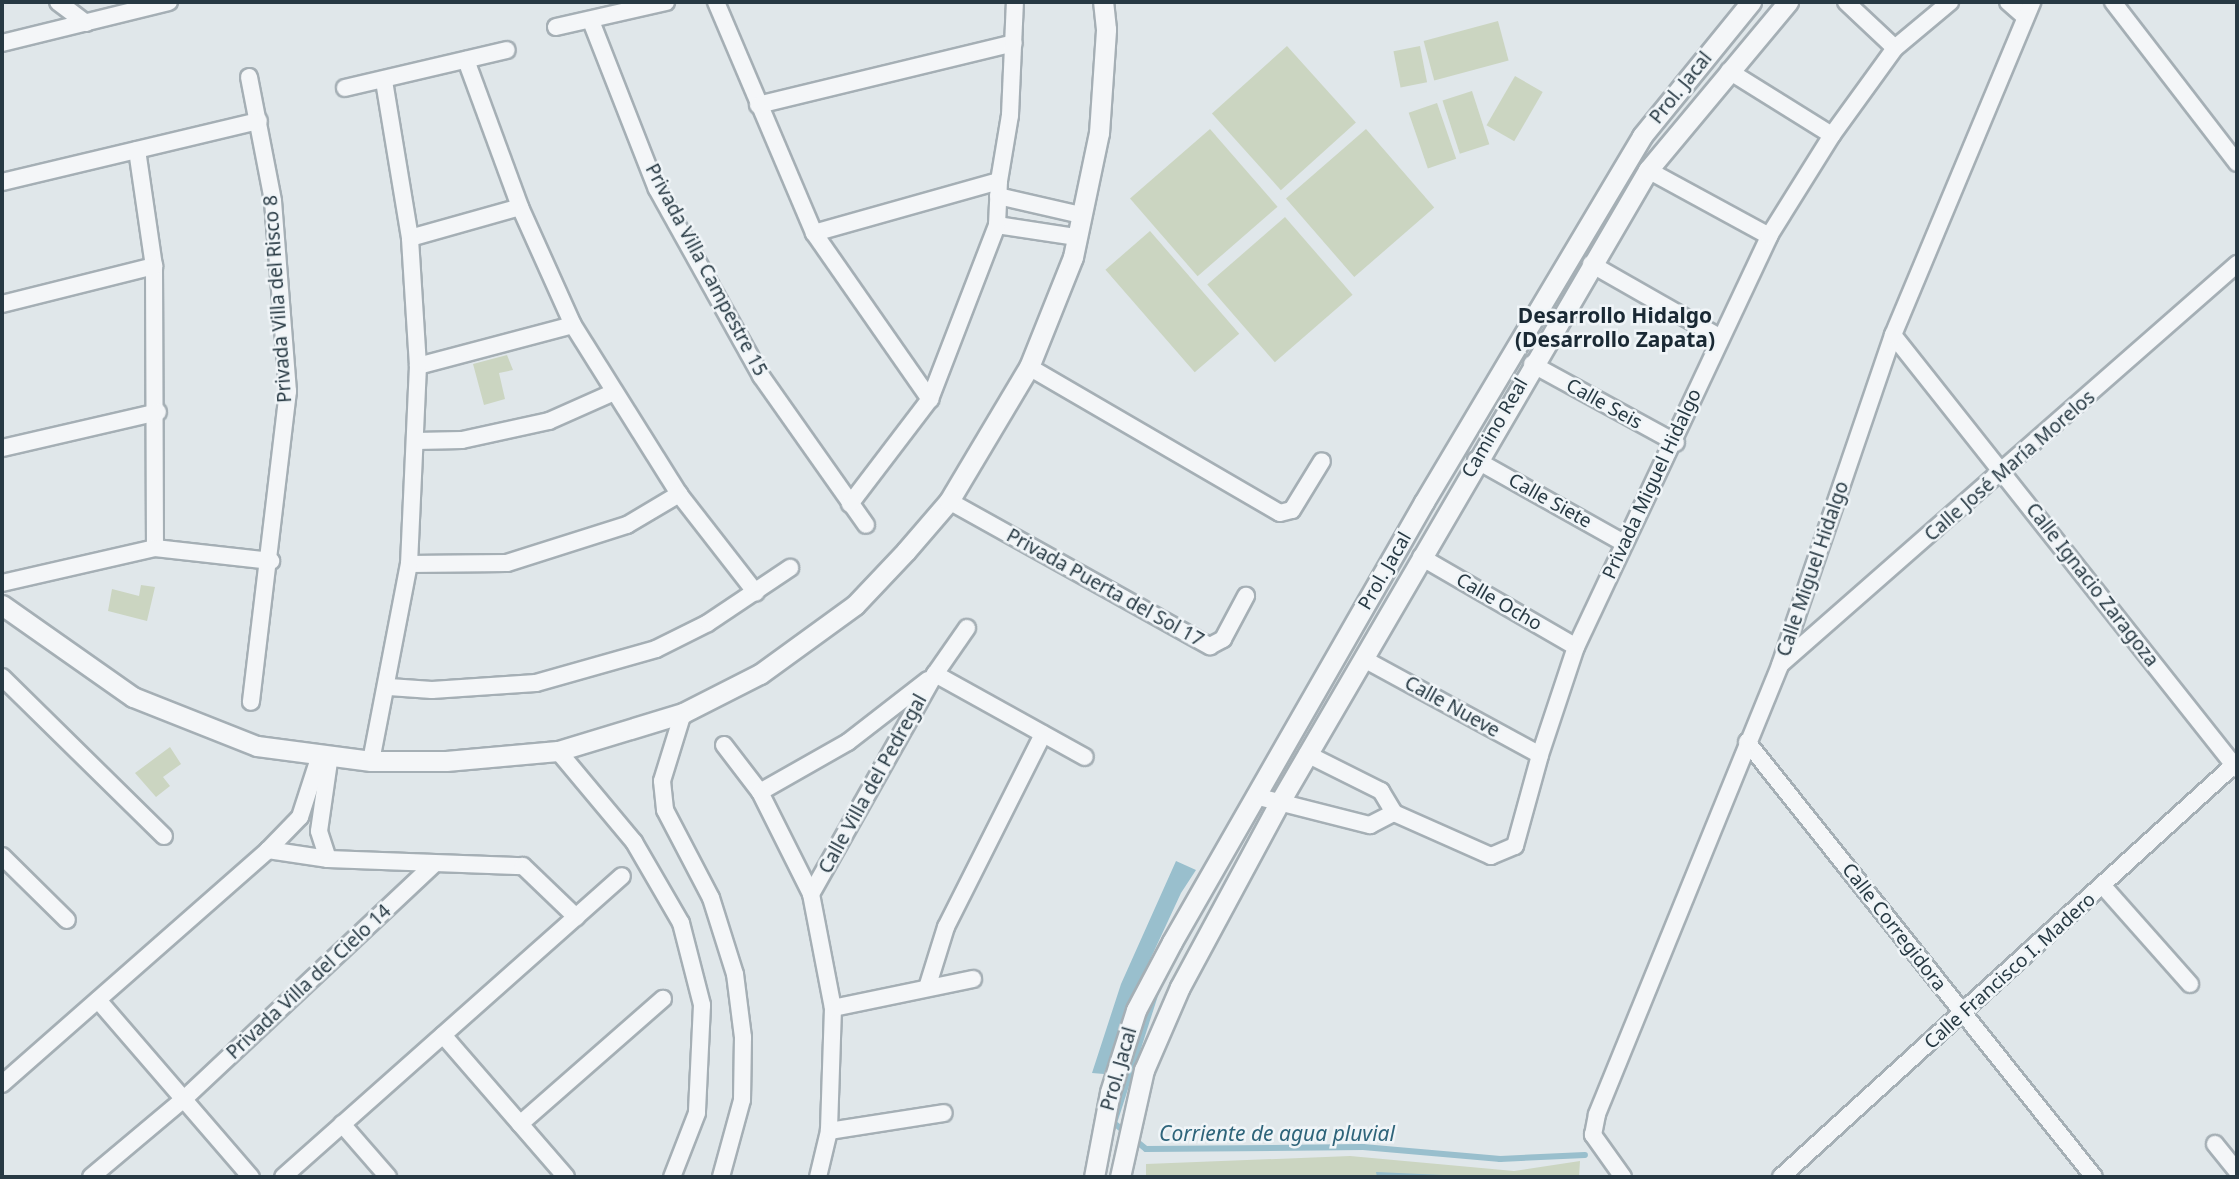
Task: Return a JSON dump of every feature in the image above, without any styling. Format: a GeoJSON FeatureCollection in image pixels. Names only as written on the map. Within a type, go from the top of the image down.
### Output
{"type":"FeatureCollection","features":[{"type":"Feature","properties":{"kind":"street"},"geometry":{"type":"LineString","coordinates":[[58,2],[86,23]]}},
{"type":"Feature","properties":{"kind":"street"},"geometry":{"type":"LineString","coordinates":[[2,43],[169,2]]}},
{"type":"Feature","properties":{"kind":"street"},"geometry":{"type":"LineString","coordinates":[[555,27],[666,2]]}},
{"type":"Feature","properties":{"kind":"street"},"geometry":{"type":"LineString","coordinates":[[716,2],[814,233],[930,398]]}},
{"type":"Feature","properties":{"kind":"street"},"geometry":{"type":"LineString","coordinates":[[850,504],[930,398],[998,225],[998,188],[1010,115],[1014,2]]}},
{"type":"Feature","properties":{"kind":"street"},"geometry":{"type":"LineString","coordinates":[[1066,235],[1081,215],[1099,133],[1106,29],[1103,2]]}},
{"type":"Feature","properties":{"kind":"street","name":"Prol. Jacal"},"geometry":{"type":"LineString","coordinates":[[1094,1177],[1110,1092],[1136,1010],[1255,796],[1642,135],[1751,2]]}},
{"type":"Feature","properties":{"kind":"street","name":"Camino Real"},"geometry":{"type":"LineString","coordinates":[[1278,805],[1476,460],[1648,170],[1788,2]]}},
{"type":"Feature","properties":{"kind":"street"},"geometry":{"type":"LineString","coordinates":[[1846,2],[1895,48]]}},
{"type":"Feature","properties":{"kind":"street","name":"Privada Miguel Hidalgo"},"geometry":{"type":"LineString","coordinates":[[1394,813],[1491,856],[1502,855],[1515,846],[1539,755],[1576,647],[1624,543],[1676,443],[1719,337],[1769,236],[1832,135],[1895,48],[1950,2]]}},
{"type":"Feature","properties":{"kind":"street"},"geometry":{"type":"LineString","coordinates":[[2008,2],[2029,9]]}},
{"type":"Feature","properties":{"kind":"street"},"geometry":{"type":"LineString","coordinates":[[2113,2],[2237,163]]}},
{"type":"Feature","properties":{"kind":"street","name":"Calle Miguel Hidalgo"},"geometry":{"type":"LineString","coordinates":[[1623,1177],[1593,1135],[1597,1114],[1780,665],[1893,335],[2029,9]]}},
{"type":"Feature","properties":{"kind":"street","name":"Privada Villa Campestre 15"},"geometry":{"type":"LineString","coordinates":[[591,21],[657,189],[761,376],[866,525]]}},
{"type":"Feature","properties":{"kind":"street"},"geometry":{"type":"LineString","coordinates":[[758,106],[1014,43]]}},
{"type":"Feature","properties":{"kind":"street"},"geometry":{"type":"LineString","coordinates":[[345,89],[507,50]]}},
{"type":"Feature","properties":{"kind":"street"},"geometry":{"type":"LineString","coordinates":[[466,60],[520,207],[573,325],[612,393],[679,494],[756,593]]}},
{"type":"Feature","properties":{"kind":"street"},"geometry":{"type":"LineString","coordinates":[[1729,71],[1832,135]]}},
{"type":"Feature","properties":{"kind":"street","name":"Privada Villa del Risco 8"},"geometry":{"type":"LineString","coordinates":[[249,77],[273,201],[288,391],[271,561],[251,702]]}},
{"type":"Feature","properties":{"kind":"street"},"geometry":{"type":"LineString","coordinates":[[372,754],[389,687],[409,564],[418,366],[410,238],[384,81]]}},
{"type":"Feature","properties":{"kind":"street"},"geometry":{"type":"LineString","coordinates":[[2,182],[259,121]]}},
{"type":"Feature","properties":{"kind":"street"},"geometry":{"type":"LineString","coordinates":[[137,150],[154,266],[158,412],[155,548]]}},
{"type":"Feature","properties":{"kind":"street"},"geometry":{"type":"LineString","coordinates":[[1648,170],[1769,236]]}},
{"type":"Feature","properties":{"kind":"street"},"geometry":{"type":"LineString","coordinates":[[814,233],[998,188],[1061,212],[1081,215]]}},
{"type":"Feature","properties":{"kind":"street"},"geometry":{"type":"LineString","coordinates":[[410,238],[520,207]]}},
{"type":"Feature","properties":{"kind":"street"},"geometry":{"type":"LineString","coordinates":[[998,225],[1066,235]]}},
{"type":"Feature","properties":{"kind":"street"},"geometry":{"type":"LineString","coordinates":[[2,605],[133,697],[257,746],[325,755],[372,754],[446,761],[558,751],[618,737],[683,713],[760,674],[855,605],[949,501],[1029,367],[1073,257],[1066,235]]}},
{"type":"Feature","properties":{"kind":"street"},"geometry":{"type":"LineString","coordinates":[[1591,264],[1719,337]]}},
{"type":"Feature","properties":{"kind":"street","name":"Calle José María Morelos"},"geometry":{"type":"LineString","coordinates":[[1780,665],[2004,473],[2237,264]]}},
{"type":"Feature","properties":{"kind":"street"},"geometry":{"type":"LineString","coordinates":[[2,304],[154,266]]}},
{"type":"Feature","properties":{"kind":"street"},"geometry":{"type":"LineString","coordinates":[[418,366],[573,325]]}},
{"type":"Feature","properties":{"kind":"street","name":"Calle Ignacio Zaragoza"},"geometry":{"type":"LineString","coordinates":[[1893,335],[2236,765]]}},
{"type":"Feature","properties":{"kind":"street","name":"Calle Seis"},"geometry":{"type":"LineString","coordinates":[[1532,364],[1676,443]]}},
{"type":"Feature","properties":{"kind":"street"},"geometry":{"type":"LineString","coordinates":[[1029,367],[1280,513],[1292,510],[1322,461]]}},
{"type":"Feature","properties":{"kind":"street"},"geometry":{"type":"LineString","coordinates":[[416,441],[462,440],[549,421],[612,393]]}},
{"type":"Feature","properties":{"kind":"street"},"geometry":{"type":"LineString","coordinates":[[2,449],[158,412]]}},
{"type":"Feature","properties":{"kind":"street","name":"Calle Siete"},"geometry":{"type":"LineString","coordinates":[[1476,460],[1624,543]]}},
{"type":"Feature","properties":{"kind":"street"},"geometry":{"type":"LineString","coordinates":[[409,564],[507,563],[627,525],[679,494]]}},
{"type":"Feature","properties":{"kind":"street","name":"Privada Puerta del Sol 17"},"geometry":{"type":"LineString","coordinates":[[949,501],[1210,646],[1223,639],[1246,596]]}},
{"type":"Feature","properties":{"kind":"street"},"geometry":{"type":"LineString","coordinates":[[3,582],[155,548],[271,561]]}},
{"type":"Feature","properties":{"kind":"street","name":"Calle Ocho"},"geometry":{"type":"LineString","coordinates":[[1421,557],[1576,647]]}},
{"type":"Feature","properties":{"kind":"street"},"geometry":{"type":"LineString","coordinates":[[389,687],[432,690],[536,683],[656,649],[756,593],[790,568]]}},
{"type":"Feature","properties":{"kind":"street","name":"Calle Villa del Pedregal"},"geometry":{"type":"LineString","coordinates":[[811,894],[935,674],[967,628]]}},
{"type":"Feature","properties":{"kind":"street","name":"Calle Nueve"},"geometry":{"type":"LineString","coordinates":[[1364,659],[1539,755]]}},
{"type":"Feature","properties":{"kind":"street"},"geometry":{"type":"LineString","coordinates":[[935,674],[1085,757]]}},
{"type":"Feature","properties":{"kind":"street","name":"Calle Villa del Pedregal"},"geometry":{"type":"LineString","coordinates":[[760,792],[848,742],[935,674]]}},
{"type":"Feature","properties":{"kind":"street"},"geometry":{"type":"LineString","coordinates":[[2,677],[164,836]]}},
{"type":"Feature","properties":{"kind":"street"},"geometry":{"type":"LineString","coordinates":[[683,713],[662,781],[665,810],[711,898],[735,974],[743,1037],[742,1100],[721,1177]]}},
{"type":"Feature","properties":{"kind":"street"},"geometry":{"type":"LineString","coordinates":[[927,988],[946,927],[1044,734]]}},
{"type":"Feature","properties":{"kind":"street","name":"Calle Corregidora"},"geometry":{"type":"LineString","coordinates":[[1747,742],[2094,1177]]}},
{"type":"Feature","properties":{"kind":"street","name":"Calle Villa del Pedregal"},"geometry":{"type":"LineString","coordinates":[[724,745],[760,792],[811,894],[833,1008],[830,1130],[818,1177]]}},
{"type":"Feature","properties":{"kind":"street"},"geometry":{"type":"LineString","coordinates":[[558,751],[634,842],[681,923],[702,1005],[697,1113],[672,1177]]}},
{"type":"Feature","properties":{"kind":"street"},"geometry":{"type":"LineString","coordinates":[[1255,796],[1278,805],[1370,825],[1394,813],[1381,791],[1307,754]]}},
{"type":"Feature","properties":{"kind":"street"},"geometry":{"type":"LineString","coordinates":[[325,755],[319,786],[319,831],[328,859]]}},
{"type":"Feature","properties":{"kind":"street","name":"Calle Francisco I. Madero"},"geometry":{"type":"LineString","coordinates":[[1781,1177],[2236,765]]}},
{"type":"Feature","properties":{"kind":"street"},"geometry":{"type":"LineString","coordinates":[[2,1084],[268,850],[296,823],[319,786]]}},
{"type":"Feature","properties":{"kind":"street","name":"Prol. Jacal"},"geometry":{"type":"LineString","coordinates":[[1120,1177],[1144,1070],[1180,987],[1278,805]]}},
{"type":"Feature","properties":{"kind":"street"},"geometry":{"type":"LineString","coordinates":[[268,850],[328,859],[433,865],[523,866],[576,917]]}},
{"type":"Feature","properties":{"kind":"street"},"geometry":{"type":"LineString","coordinates":[[2,856],[67,920]]}},
{"type":"Feature","properties":{"kind":"street","name":"Privada Villa del Cielo 14"},"geometry":{"type":"LineString","coordinates":[[91,1177],[184,1098],[433,865]]}},
{"type":"Feature","properties":{"kind":"street"},"geometry":{"type":"LineString","coordinates":[[283,1177],[622,876]]}},
{"type":"Feature","properties":{"kind":"street"},"geometry":{"type":"LineString","coordinates":[[2103,886],[2190,984]]}},
{"type":"Feature","properties":{"kind":"street"},"geometry":{"type":"LineString","coordinates":[[833,1008],[973,979]]}},
{"type":"Feature","properties":{"kind":"street"},"geometry":{"type":"LineString","coordinates":[[520,1124],[663,999]]}},
{"type":"Feature","properties":{"kind":"street"},"geometry":{"type":"LineString","coordinates":[[98,1000],[251,1177]]}},
{"type":"Feature","properties":{"kind":"street"},"geometry":{"type":"LineString","coordinates":[[443,1035],[566,1177]]}},
{"type":"Feature","properties":{"kind":"street"},"geometry":{"type":"LineString","coordinates":[[830,1130],[944,1113]]}},
{"type":"Feature","properties":{"kind":"street"},"geometry":{"type":"LineString","coordinates":[[342,1124],[388,1177]]}},
{"type":"Feature","properties":{"kind":"street"},"geometry":{"type":"LineString","coordinates":[[2215,1144],[2237,1171]]}},
{"type":"Feature","properties":{"kind":"green space"},"geometry":{"type":"Polygon","coordinates":[[[1498,21],[1509,61],[1434,81],[1424,41],[1498,21]]]}},
{"type":"Feature","properties":{"kind":"green space"},"geometry":{"type":"Polygon","coordinates":[[[1287,46],[1356,123],[1281,190],[1212,114],[1287,46]]]}},
{"type":"Feature","properties":{"kind":"green space"},"geometry":{"type":"Polygon","coordinates":[[[1420,46],[1427,82],[1401,87],[1393,51],[1420,46]]]}},
{"type":"Feature","properties":{"kind":"green space"},"geometry":{"type":"Polygon","coordinates":[[[1515,76],[1543,92],[1514,141],[1486,125],[1515,76]]]}},
{"type":"Feature","properties":{"kind":"green space"},"geometry":{"type":"Polygon","coordinates":[[[1472,91],[1489,144],[1460,154],[1443,101],[1472,91]]]}},
{"type":"Feature","properties":{"kind":"green space"},"geometry":{"type":"Polygon","coordinates":[[[1437,103],[1456,159],[1428,169],[1409,113],[1437,103]]]}},
{"type":"Feature","properties":{"kind":"green space"},"geometry":{"type":"Polygon","coordinates":[[[1210,129],[1278,207],[1198,276],[1130,199],[1210,129]]]}},
{"type":"Feature","properties":{"kind":"green space"},"geometry":{"type":"Polygon","coordinates":[[[1366,129],[1434,207],[1354,277],[1286,199],[1366,129]]]}},
{"type":"Feature","properties":{"kind":"green space"},"geometry":{"type":"Polygon","coordinates":[[[1285,217],[1353,295],[1275,362],[1207,285],[1285,217]]]}},
{"type":"Feature","properties":{"kind":"green space"},"geometry":{"type":"Polygon","coordinates":[[[1150,231],[1239,334],[1195,372],[1105,270],[1150,231]]]}},
{"type":"Feature","properties":{"kind":"green space"},"geometry":{"type":"Polygon","coordinates":[[[507,355],[513,370],[499,373],[505,399],[484,405],[473,364],[507,355]]]}},
{"type":"Feature","properties":{"kind":"green space"},"geometry":{"type":"Polygon","coordinates":[[[141,585],[155,587],[147,621],[108,611],[112,589],[139,596],[141,585]]]}},
{"type":"Feature","properties":{"kind":"green space"},"geometry":{"type":"Polygon","coordinates":[[[170,747],[181,764],[163,777],[170,786],[156,797],[135,773],[170,747]]]}},
{"type":"Feature","properties":{"kind":"green space"},"geometry":{"type":"Polygon","coordinates":[[[1350,1156],[1514,1171],[1580,1161],[1579,1177],[1146,1177],[1146,1164],[1350,1156]]]}},
{"type":"Feature","properties":{"kind":"water"},"geometry":{"type":"Polygon","coordinates":[[[1176,861],[1196,870],[1181,893],[1136,990],[1104,1074],[1092,1073],[1121,984],[1176,861]]]}},
{"type":"Feature","properties":{"kind":"water"},"geometry":{"type":"Polygon","coordinates":[[[1376,1172],[1488,1177],[1377,1177],[1376,1172]]]}},
{"type":"Feature","properties":{"kind":"waterway","name":"Corriente de agua pluvial"},"geometry":{"type":"LineString","coordinates":[[1156,992],[1114,1123],[1146,1149],[1363,1147],[1500,1159],[1585,1155]]}},
{"type":"Feature","properties":{"kind":"district","name":"Desarrollo Hidalgo (Desarrollo Zapata)"},"geometry":{"type":"Point","coordinates":[1615,327]}}]}
